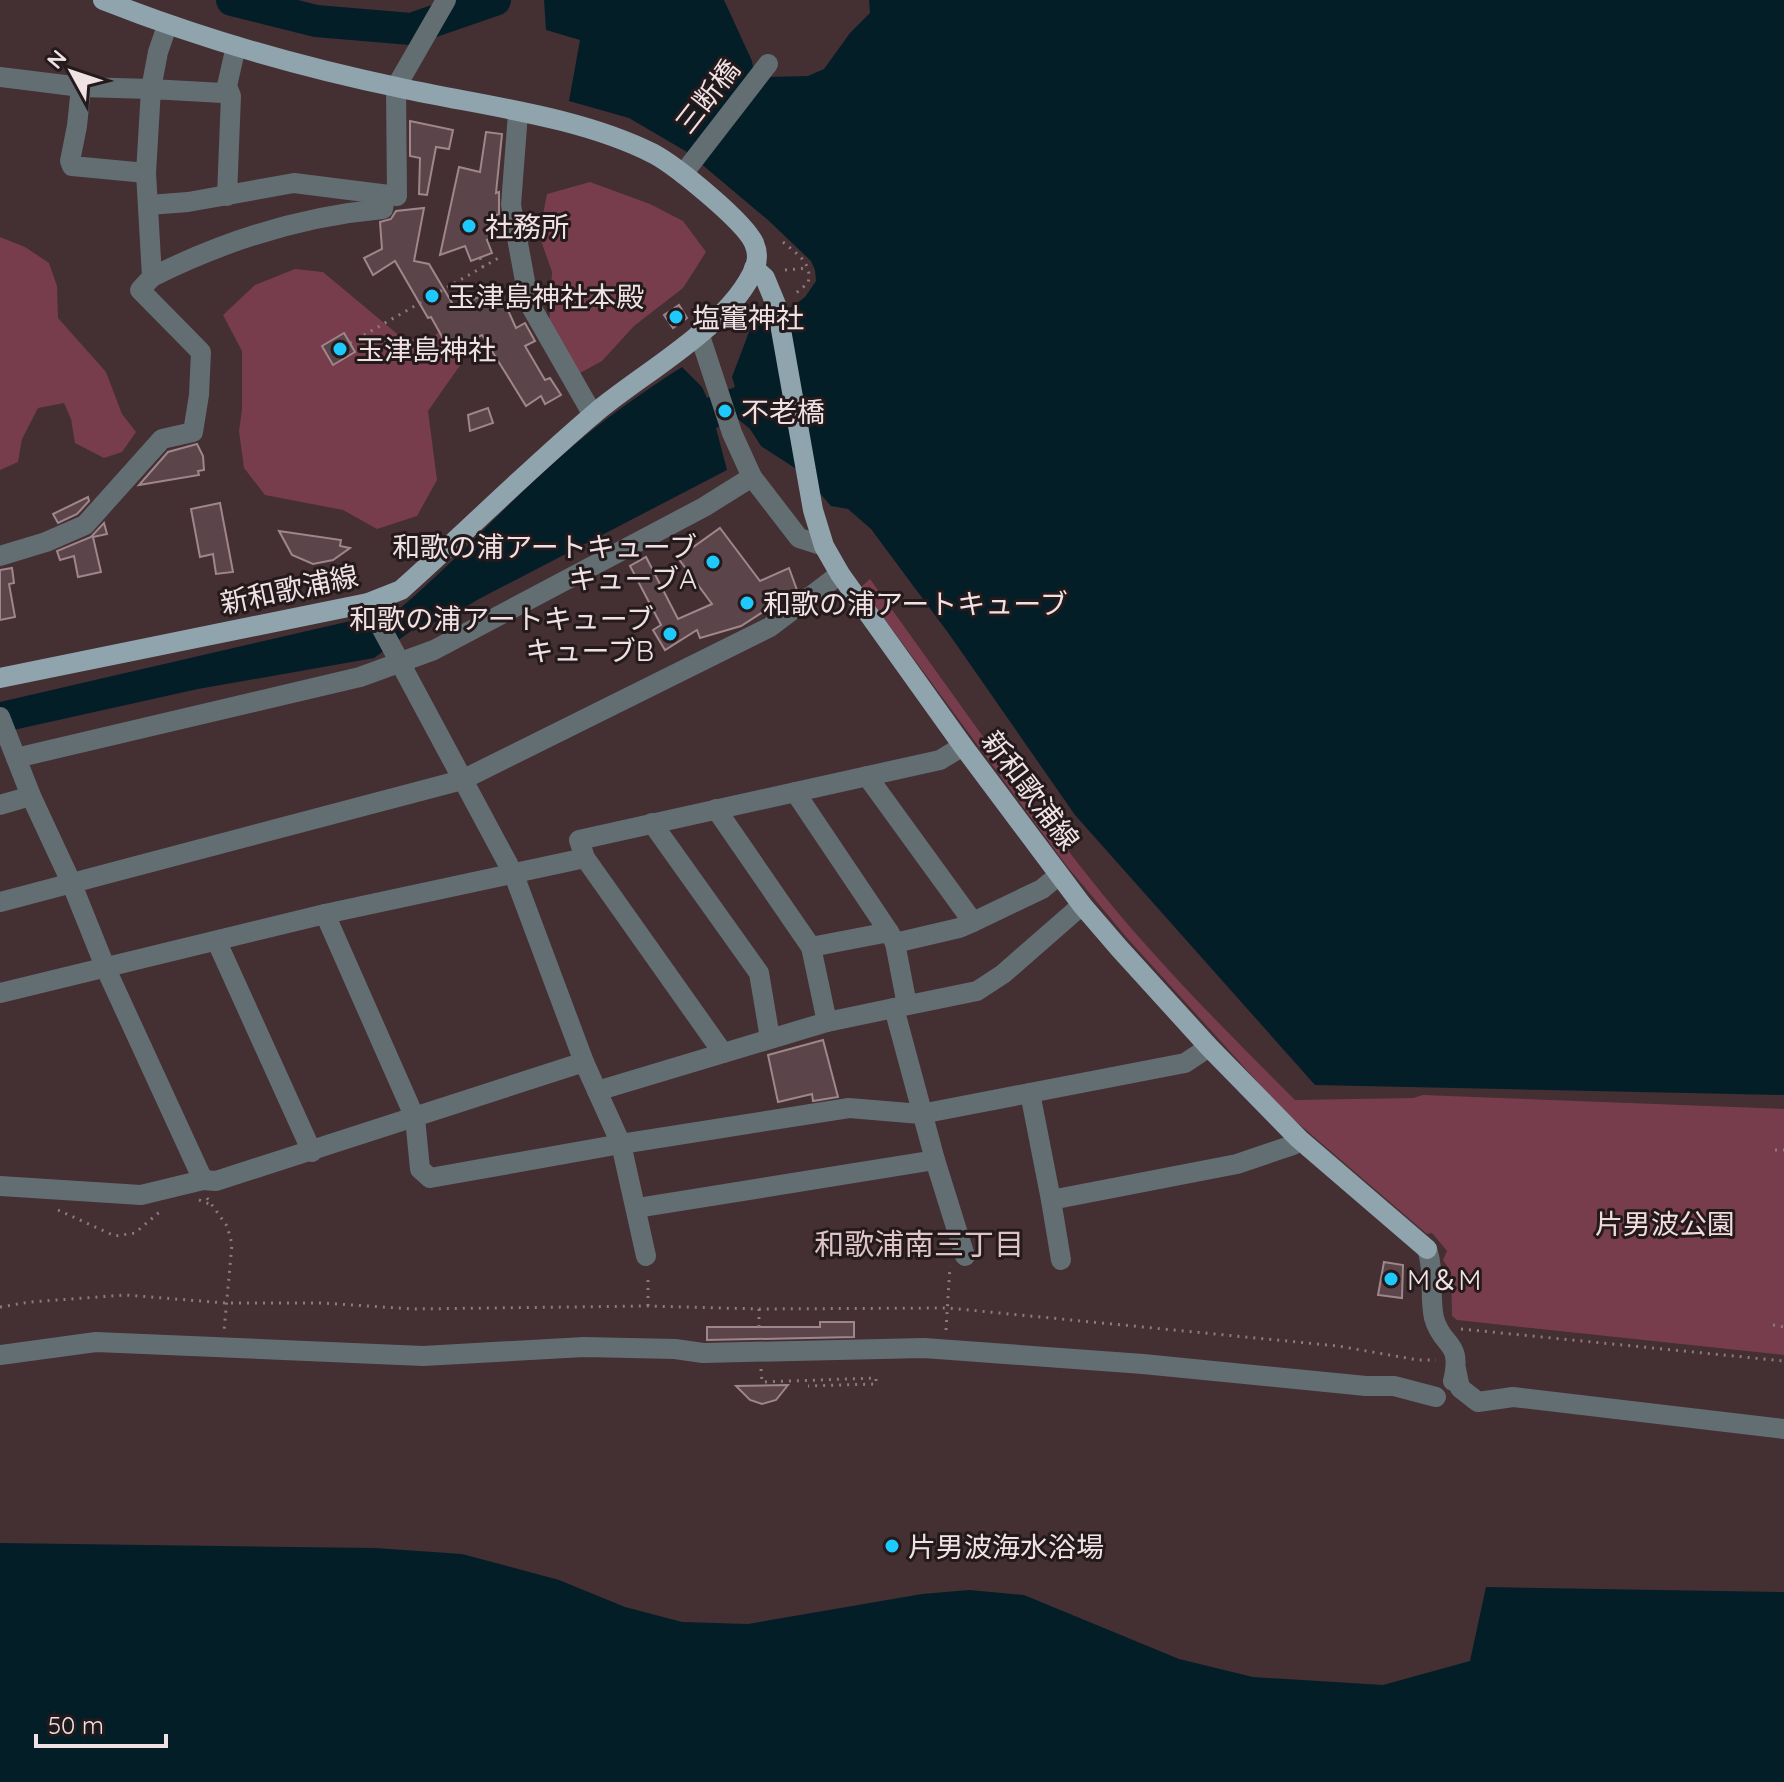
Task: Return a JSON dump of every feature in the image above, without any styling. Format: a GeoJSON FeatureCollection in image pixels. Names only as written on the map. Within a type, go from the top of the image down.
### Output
{"type":"FeatureCollection","features":[{"type":"Feature","properties":{"kind":"main road","name":"新和歌浦線"},"geometry":{"type":"LineString","coordinates":[[0,678],[371,608],[401,590],[630,384],[675,355],[730,303],[754,268],[756,252],[749,236],[687,168],[655,154],[583,127],[396,87],[236,46],[167,26],[103,0]]}},
{"type":"Feature","properties":{"kind":"main road","name":"新和歌浦線"},"geometry":{"type":"LineString","coordinates":[[754,268],[765,278],[777,307],[813,510],[824,546],[840,574],[1082,905],[1209,1047],[1299,1139],[1427,1249]]}},
{"type":"Feature","properties":{"kind":"street"},"geometry":{"type":"LineString","coordinates":[[149,205],[227,196],[294,183],[397,196],[396,87],[446,0]]}},
{"type":"Feature","properties":{"kind":"street"},"geometry":{"type":"LineString","coordinates":[[152,277],[146,173],[151,89],[167,26]]}},
{"type":"Feature","properties":{"kind":"street"},"geometry":{"type":"LineString","coordinates":[[0,77],[81,87],[223,93],[236,46]]}},
{"type":"Feature","properties":{"kind":"street","name":"三断橋"},"geometry":{"type":"LineString","coordinates":[[687,168],[768,64]]}},
{"type":"Feature","properties":{"kind":"street"},"geometry":{"type":"LineString","coordinates":[[227,86],[231,96],[227,196]]}},
{"type":"Feature","properties":{"kind":"street"},"geometry":{"type":"LineString","coordinates":[[81,87],[70,161],[72,166],[146,173]]}},
{"type":"Feature","properties":{"kind":"street"},"geometry":{"type":"LineString","coordinates":[[518,113],[511,205],[529,303],[593,415]]}},
{"type":"Feature","properties":{"kind":"street"},"geometry":{"type":"LineString","coordinates":[[305,185],[308,220]]}},
{"type":"Feature","properties":{"kind":"street"},"geometry":{"type":"LineString","coordinates":[[0,556],[46,542],[85,525],[162,439],[193,432],[201,352],[140,290],[152,277],[193,257],[308,220],[383,209],[385,196]]}},
{"type":"Feature","properties":{"kind":"street"},"geometry":{"type":"LineString","coordinates":[[699,333],[732,433],[752,477],[799,538],[824,546]]}},
{"type":"Feature","properties":{"kind":"street"},"geometry":{"type":"LineString","coordinates":[[16,758],[360,677],[400,658],[434,650],[677,522],[752,477]]}},
{"type":"Feature","properties":{"kind":"street"},"geometry":{"type":"LineString","coordinates":[[0,902],[462,780],[770,627],[840,574]]}},
{"type":"Feature","properties":{"kind":"street"},"geometry":{"type":"LineString","coordinates":[[371,608],[514,875],[584,1062],[621,1144],[647,1264]]}},
{"type":"Feature","properties":{"kind":"street"},"geometry":{"type":"LineString","coordinates":[[0,717],[197,1186]]}},
{"type":"Feature","properties":{"kind":"street"},"geometry":{"type":"LineString","coordinates":[[723,1053],[585,858],[579,840],[940,760],[963,746]]}},
{"type":"Feature","properties":{"kind":"street"},"geometry":{"type":"LineString","coordinates":[[867,776],[973,922]]}},
{"type":"Feature","properties":{"kind":"street"},"geometry":{"type":"LineString","coordinates":[[795,792],[892,937],[900,1006],[921,1114],[935,1160],[957,1259]]}},
{"type":"Feature","properties":{"kind":"street"},"geometry":{"type":"LineString","coordinates":[[0,805],[31,796]]}},
{"type":"Feature","properties":{"kind":"street"},"geometry":{"type":"LineString","coordinates":[[716,809],[811,947],[827,1022]]}},
{"type":"Feature","properties":{"kind":"street"},"geometry":{"type":"LineString","coordinates":[[652,823],[759,973],[770,1038]]}},
{"type":"Feature","properties":{"kind":"street"},"geometry":{"type":"LineString","coordinates":[[0,993],[325,914],[585,858]]}},
{"type":"Feature","properties":{"kind":"street"},"geometry":{"type":"LineString","coordinates":[[811,947],[959,928],[1042,889],[1059,875]]}},
{"type":"Feature","properties":{"kind":"street"},"geometry":{"type":"LineString","coordinates":[[597,1091],[827,1022],[977,991],[1003,974],[1082,905]]}},
{"type":"Feature","properties":{"kind":"street"},"geometry":{"type":"LineString","coordinates":[[325,914],[415,1118],[420,1169],[430,1178],[849,1108],[921,1114],[1185,1063],[1209,1047]]}},
{"type":"Feature","properties":{"kind":"street"},"geometry":{"type":"LineString","coordinates":[[217,942],[312,1152]]}},
{"type":"Feature","properties":{"kind":"street"},"geometry":{"type":"LineString","coordinates":[[0,1186],[141,1195],[197,1186],[312,1152],[584,1062]]}},
{"type":"Feature","properties":{"kind":"street"},"geometry":{"type":"LineString","coordinates":[[1030,1093],[1061,1260]]}},
{"type":"Feature","properties":{"kind":"street"},"geometry":{"type":"LineString","coordinates":[[1051,1200],[1237,1164],[1293,1145],[1299,1139]]}},
{"type":"Feature","properties":{"kind":"street"},"geometry":{"type":"LineString","coordinates":[[637,1208],[935,1160]]}},
{"type":"Feature","properties":{"kind":"street"},"geometry":{"type":"LineString","coordinates":[[1427,1249],[1433,1274],[1434,1319],[1456,1351],[1460,1388],[1478,1402]]}},
{"type":"Feature","properties":{"kind":"street"},"geometry":{"type":"LineString","coordinates":[[0,1355],[96,1342],[423,1356],[596,1347],[675,1349],[703,1353],[924,1348],[1394,1386],[1436,1397],[1478,1402],[1513,1397],[1784,1429]]}},
{"type":"Feature","properties":{"kind":"street"},"geometry":{"type":"LineString","coordinates":[[1436,1397],[1451,1389],[1456,1365]]}},
{"type":"Feature","properties":{"kind":"path"},"geometry":{"type":"LineString","coordinates":[[783,242],[811,274],[808,283],[795,294]]}},
{"type":"Feature","properties":{"kind":"path"},"geometry":{"type":"LineString","coordinates":[[350,343],[519,247]]}},
{"type":"Feature","properties":{"kind":"path"},"geometry":{"type":"LineString","coordinates":[[480,258],[483,267]]}},
{"type":"Feature","properties":{"kind":"path"},"geometry":{"type":"LineString","coordinates":[[785,270],[808,268]]}},
{"type":"Feature","properties":{"kind":"path"},"geometry":{"type":"LineString","coordinates":[[1775,1150],[1784,1150]]}},
{"type":"Feature","properties":{"kind":"path"},"geometry":{"type":"LineString","coordinates":[[197,1186],[212,1205]]}},
{"type":"Feature","properties":{"kind":"path"},"geometry":{"type":"LineString","coordinates":[[197,1186],[227,1226],[232,1244],[226,1318]]}},
{"type":"Feature","properties":{"kind":"path"},"geometry":{"type":"LineString","coordinates":[[53,1208],[115,1236],[135,1233],[166,1206]]}},
{"type":"Feature","properties":{"kind":"path"},"geometry":{"type":"LineString","coordinates":[[946,1333],[948,1299],[957,1259]]}},
{"type":"Feature","properties":{"kind":"path"},"geometry":{"type":"LineString","coordinates":[[647,1264],[648,1306]]}},
{"type":"Feature","properties":{"kind":"path"},"geometry":{"type":"LineString","coordinates":[[0,1307],[125,1295],[226,1303],[322,1303],[413,1309],[648,1306],[948,1308],[1338,1346],[1456,1365]]}},
{"type":"Feature","properties":{"kind":"path"},"geometry":{"type":"LineString","coordinates":[[759,1309],[759,1327]]}},
{"type":"Feature","properties":{"kind":"path"},"geometry":{"type":"LineString","coordinates":[[1773,1325],[1784,1327]]}},
{"type":"Feature","properties":{"kind":"path"},"geometry":{"type":"LineString","coordinates":[[1439,1326],[1784,1361]]}},
{"type":"Feature","properties":{"kind":"path"},"geometry":{"type":"LineString","coordinates":[[761,1368],[762,1382],[876,1378],[876,1384],[808,1386]]}},
{"type":"Feature","properties":{"kind":"green space"},"geometry":{"type":"Polygon","coordinates":[[[590,182],[650,204],[683,221],[706,252],[683,288],[634,326],[602,361],[578,374],[549,327],[552,272],[539,235],[547,194],[590,182]]]}},
{"type":"Feature","properties":{"kind":"green space"},"geometry":{"type":"Polygon","coordinates":[[[0,237],[25,247],[49,263],[57,286],[58,318],[106,372],[122,414],[136,432],[122,452],[104,458],[75,443],[71,419],[64,403],[38,408],[22,439],[18,462],[0,470],[0,237]]]}},
{"type":"Feature","properties":{"kind":"green space"},"geometry":{"type":"Polygon","coordinates":[[[295,269],[323,272],[402,338],[428,341],[450,323],[471,328],[461,364],[428,411],[437,480],[417,516],[377,529],[343,510],[265,495],[244,468],[239,431],[242,351],[223,315],[255,285],[295,269]]]}},
{"type":"Feature","properties":{"kind":"green space","name":"片男波公園"},"geometry":{"type":"Polygon","coordinates":[[[870,579],[1014,779],[1126,923],[1295,1100],[1413,1098],[1423,1095],[1784,1109],[1784,1355],[1457,1320],[1452,1316],[1451,1272],[1443,1260],[1447,1251],[1432,1233],[1427,1234],[1285,1112],[1127,938],[1066,865],[861,587],[870,579]]]}},
{"type":"Feature","properties":{"kind":"water"},"geometry":{"type":"Polygon","coordinates":[[[544,0],[724,0],[754,72],[766,77],[808,76],[824,69],[850,33],[870,13],[869,0],[1784,0],[1784,1095],[1315,1085],[1075,815],[949,634],[871,529],[848,509],[831,506],[801,472],[761,446],[750,429],[738,419],[716,428],[727,470],[451,616],[411,631],[374,658],[198,689],[0,733],[0,702],[398,610],[550,466],[654,385],[682,367],[702,387],[707,398],[735,387],[732,377],[755,316],[792,307],[805,297],[816,281],[811,261],[768,220],[687,152],[629,118],[569,101],[580,40],[546,30],[544,0]]]}},
{"type":"Feature","properties":{"kind":"water"},"geometry":{"type":"Polygon","coordinates":[[[0,1543],[375,1548],[462,1554],[559,1580],[625,1607],[682,1622],[748,1624],[922,1594],[969,1590],[1024,1595],[1179,1659],[1253,1677],[1383,1685],[1470,1661],[1486,1587],[1784,1592],[1784,1782],[0,1782],[0,1543]]]}},
{"type":"Feature","properties":{"kind":"building"},"geometry":{"type":"Polygon","coordinates":[[[410,121],[453,130],[449,149],[436,147],[427,195],[419,194],[420,158],[410,156],[410,121]]]}},
{"type":"Feature","properties":{"kind":"building"},"geometry":{"type":"Polygon","coordinates":[[[486,132],[502,134],[496,193],[499,192],[499,214],[492,217],[497,237],[487,240],[492,253],[471,261],[465,246],[440,255],[459,167],[480,172],[486,132]]]}},
{"type":"Feature","properties":{"kind":"building"},"geometry":{"type":"Polygon","coordinates":[[[424,208],[414,261],[429,264],[455,308],[498,288],[516,328],[525,323],[535,341],[525,346],[545,380],[550,378],[561,395],[545,404],[541,396],[526,406],[482,335],[450,351],[395,261],[373,275],[364,258],[382,249],[380,222],[391,219],[396,211],[424,208]]]}},
{"type":"Feature","properties":{"kind":"building","name":"塩竃神社"},"geometry":{"type":"Polygon","coordinates":[[[679,305],[687,318],[673,328],[664,315],[679,305]]]}},
{"type":"Feature","properties":{"kind":"building"},"geometry":{"type":"Polygon","coordinates":[[[344,333],[355,352],[333,365],[322,346],[344,333]]]}},
{"type":"Feature","properties":{"kind":"building"},"geometry":{"type":"Polygon","coordinates":[[[488,408],[493,423],[470,431],[468,415],[488,408]]]}},
{"type":"Feature","properties":{"kind":"building"},"geometry":{"type":"Polygon","coordinates":[[[197,444],[203,456],[204,470],[198,471],[199,475],[139,485],[168,452],[197,444]]]}},
{"type":"Feature","properties":{"kind":"building"},"geometry":{"type":"Polygon","coordinates":[[[88,497],[89,501],[77,514],[58,523],[53,514],[88,497]]]}},
{"type":"Feature","properties":{"kind":"building"},"geometry":{"type":"Polygon","coordinates":[[[220,503],[233,572],[216,574],[213,554],[200,557],[191,509],[220,503]]]}},
{"type":"Feature","properties":{"kind":"building"},"geometry":{"type":"Polygon","coordinates":[[[104,523],[107,534],[93,537],[101,572],[78,577],[74,556],[60,560],[57,551],[91,537],[104,523]]]}},
{"type":"Feature","properties":{"kind":"building"},"geometry":{"type":"Polygon","coordinates":[[[720,528],[760,581],[789,568],[797,590],[741,626],[700,638],[697,630],[665,650],[653,630],[661,625],[630,566],[646,557],[678,619],[712,604],[678,558],[720,528]]]}},
{"type":"Feature","properties":{"kind":"building"},"geometry":{"type":"Polygon","coordinates":[[[279,531],[341,540],[340,546],[350,548],[333,560],[313,564],[292,555],[279,531]]]}},
{"type":"Feature","properties":{"kind":"building"},"geometry":{"type":"Polygon","coordinates":[[[12,568],[14,583],[9,584],[15,617],[0,620],[0,570],[12,568]]]}},
{"type":"Feature","properties":{"kind":"building"},"geometry":{"type":"Polygon","coordinates":[[[823,1040],[838,1097],[813,1101],[812,1094],[778,1102],[768,1055],[823,1040]]]}},
{"type":"Feature","properties":{"kind":"building","name":"M＆M"},"geometry":{"type":"Polygon","coordinates":[[[1384,1262],[1403,1265],[1402,1298],[1378,1295],[1384,1262]]]}},
{"type":"Feature","properties":{"kind":"building"},"geometry":{"type":"Polygon","coordinates":[[[820,1322],[854,1322],[854,1337],[707,1340],[707,1327],[820,1327],[820,1322]]]}},
{"type":"Feature","properties":{"kind":"building"},"geometry":{"type":"Polygon","coordinates":[[[788,1385],[776,1400],[762,1404],[750,1400],[736,1386],[788,1385]]]}},
{"type":"Feature","properties":{"kind":"waterway"},"geometry":{"type":"LineString","coordinates":[[232,0],[316,21],[411,29],[495,0]]}},
{"type":"Feature","properties":{"kind":"place","name":"社務所"},"geometry":{"type":"Point","coordinates":[469,226]}},
{"type":"Feature","properties":{"kind":"place","name":"玉津島神社本殿"},"geometry":{"type":"Point","coordinates":[432,296]}},
{"type":"Feature","properties":{"kind":"place","name":"塩竃神社"},"geometry":{"type":"Point","coordinates":[676,317]}},
{"type":"Feature","properties":{"kind":"place","name":"玉津島神社"},"geometry":{"type":"Point","coordinates":[340,349]}},
{"type":"Feature","properties":{"kind":"place","name":"不老橋"},"geometry":{"type":"Point","coordinates":[725,411]}},
{"type":"Feature","properties":{"kind":"place","name":"和歌の浦アートキューブ キューブA"},"geometry":{"type":"Point","coordinates":[713,562]}},
{"type":"Feature","properties":{"kind":"place","name":"和歌の浦アートキューブ"},"geometry":{"type":"Point","coordinates":[747,603]}},
{"type":"Feature","properties":{"kind":"place","name":"和歌の浦アートキューブ キューブB"},"geometry":{"type":"Point","coordinates":[670,634]}},
{"type":"Feature","properties":{"kind":"place","name":"M＆M"},"geometry":{"type":"Point","coordinates":[1391,1279]}},
{"type":"Feature","properties":{"kind":"place","name":"片男波海水浴場"},"geometry":{"type":"Point","coordinates":[892,1546]}},
{"type":"Feature","properties":{"kind":"district","name":"和歌浦南三丁目"},"geometry":{"type":"Point","coordinates":[919,1244]}}]}
